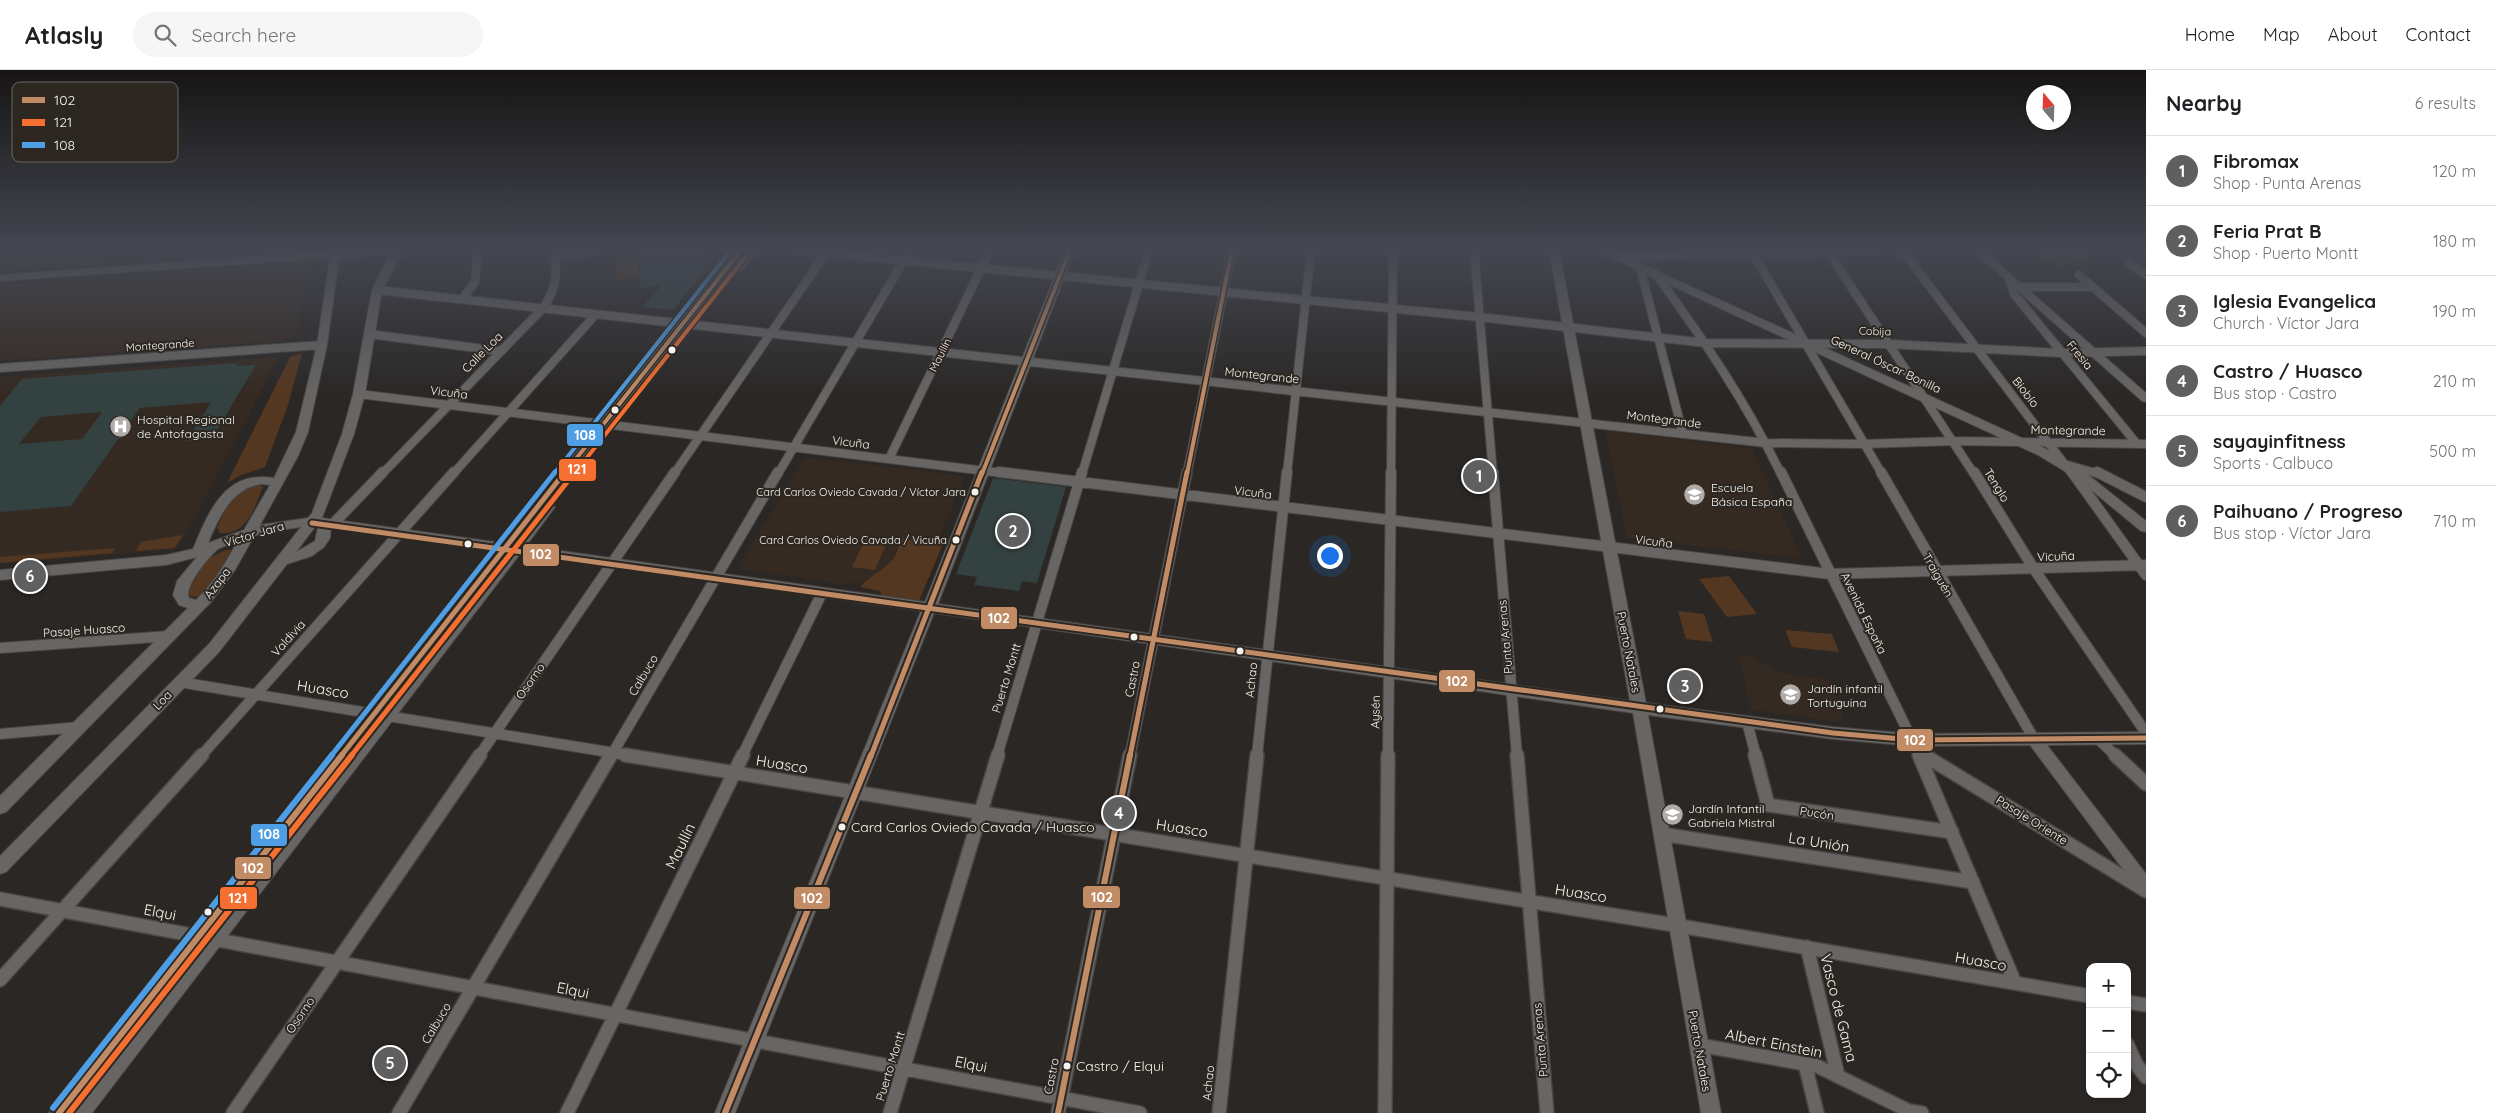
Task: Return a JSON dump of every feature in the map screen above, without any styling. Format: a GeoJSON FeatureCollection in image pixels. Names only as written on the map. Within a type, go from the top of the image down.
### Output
{"type":"FeatureCollection","features":[{"type":"Feature","properties":{"kind":"street","name":"Azapa"},"geometry":{"type":"LineString","coordinates":[[0,807],[199,606],[230,567],[277,482],[305,423],[330,299]]}},
{"type":"Feature","properties":{"kind":"street"},"geometry":{"type":"LineString","coordinates":[[323,523],[318,514],[348,434],[358,394],[375,299]]}},
{"type":"Feature","properties":{"kind":"street","name":"Montegrande"},"geometry":{"type":"LineString","coordinates":[[468,299],[1766,443],[1863,444],[1954,441],[2049,441],[2146,444]]}},
{"type":"Feature","properties":{"kind":"street","name":"Calle Loa"},"geometry":{"type":"LineString","coordinates":[[323,523],[448,405],[544,307],[550,299]]}},
{"type":"Feature","properties":{"kind":"street"},"geometry":{"type":"LineString","coordinates":[[689,324],[707,299]]}},
{"type":"Feature","properties":{"kind":"street"},"geometry":{"type":"LineString","coordinates":[[80,1113],[216,939],[381,715],[607,424],[711,299]]}},
{"type":"Feature","properties":{"kind":"street","name":"Osorno"},"geometry":{"type":"LineString","coordinates":[[233,1113],[794,299]]}},
{"type":"Feature","properties":{"kind":"street","name":"Calbuco"},"geometry":{"type":"LineString","coordinates":[[399,1113],[881,299]]}},
{"type":"Feature","properties":{"kind":"street","name":"Maullín"},"geometry":{"type":"LineString","coordinates":[[889,459],[967,299]]}},
{"type":"Feature","properties":{"kind":"street"},"geometry":{"type":"LineString","coordinates":[[725,1113],[753,1040],[856,792],[1050,299]]}},
{"type":"Feature","properties":{"kind":"street","name":"Puerto Montt"},"geometry":{"type":"LineString","coordinates":[[890,1113],[1135,299]]}},
{"type":"Feature","properties":{"kind":"street","name":"Castro"},"geometry":{"type":"LineString","coordinates":[[1058,1113],[1223,299]]}},
{"type":"Feature","properties":{"kind":"street","name":"Cobija"},"geometry":{"type":"LineString","coordinates":[[1285,299],[1479,317],[1706,342],[1889,344],[2062,353],[2146,350]]}},
{"type":"Feature","properties":{"kind":"street","name":"Aysén"},"geometry":{"type":"LineString","coordinates":[[1385,1113],[1393,299]]}},
{"type":"Feature","properties":{"kind":"street","name":"Punta Arenas"},"geometry":{"type":"LineString","coordinates":[[1478,299],[1547,1113]]}},
{"type":"Feature","properties":{"kind":"street","name":"Puerto Natales"},"geometry":{"type":"LineString","coordinates":[[1563,299],[1639,708],[1711,1113]]}},
{"type":"Feature","properties":{"kind":"street"},"geometry":{"type":"LineString","coordinates":[[1648,299],[1683,434]]}},
{"type":"Feature","properties":{"kind":"street","name":"Avenida España"},"geometry":{"type":"LineString","coordinates":[[1674,299],[1706,342],[1766,443],[1915,745],[2015,983]]}},
{"type":"Feature","properties":{"kind":"street","name":"General Óscar Bonilla"},"geometry":{"type":"LineString","coordinates":[[1711,299],[2020,441],[2064,464],[2146,528]]}},
{"type":"Feature","properties":{"kind":"street","name":"Traiguén"},"geometry":{"type":"LineString","coordinates":[[1780,299],[2034,739],[2146,887]]}},
{"type":"Feature","properties":{"kind":"street","name":"Tenglo"},"geometry":{"type":"LineString","coordinates":[[1859,299],[1954,441],[2034,569],[2146,732]]}},
{"type":"Feature","properties":{"kind":"street","name":"Biobío"},"geometry":{"type":"LineString","coordinates":[[1939,299],[2143,565],[2146,575]]}},
{"type":"Feature","properties":{"kind":"street","name":"Fresia"},"geometry":{"type":"LineString","coordinates":[[2018,299],[2137,444]]}},
{"type":"Feature","properties":{"kind":"street","name":"Fresia"},"geometry":{"type":"LineString","coordinates":[[2031,299],[2091,353],[2145,398]]}},
{"type":"Feature","properties":{"kind":"street"},"geometry":{"type":"LineString","coordinates":[[2106,299],[2146,333]]}},
{"type":"Feature","properties":{"kind":"street","name":"Achao"},"geometry":{"type":"LineString","coordinates":[[1218,1113],[1306,301]]}},
{"type":"Feature","properties":{"kind":"street","name":"Valdivia"},"geometry":{"type":"LineString","coordinates":[[0,980],[506,412],[596,314]]}},
{"type":"Feature","properties":{"kind":"street"},"geometry":{"type":"LineString","coordinates":[[369,334],[500,351]]}},
{"type":"Feature","properties":{"kind":"street","name":"Montegrande"},"geometry":{"type":"LineString","coordinates":[[0,368],[322,345]]}},
{"type":"Feature","properties":{"kind":"street","name":"Vicuña"},"geometry":{"type":"LineString","coordinates":[[358,394],[1830,574],[2143,565]]}},
{"type":"Feature","properties":{"kind":"street"},"geometry":{"type":"LineString","coordinates":[[2064,464],[2094,471],[2146,497]]}},
{"type":"Feature","properties":{"kind":"street"},"geometry":{"type":"LineString","coordinates":[[198,552],[217,510],[233,491],[243,484],[256,479],[267,478],[277,482]]}},
{"type":"Feature","properties":{"kind":"street","name":"Víctor Jara"},"geometry":{"type":"LineString","coordinates":[[0,575],[166,560],[198,552],[276,525],[323,523],[1915,745],[2034,739],[2146,738]]}},
{"type":"Feature","properties":{"kind":"street","name":"Loa"},"geometry":{"type":"LineString","coordinates":[[0,867],[214,648],[284,560],[323,523]]}},
{"type":"Feature","properties":{"kind":"street"},"geometry":{"type":"LineString","coordinates":[[199,606],[184,602],[180,595],[182,584],[213,546]]}},
{"type":"Feature","properties":{"kind":"street","name":"Maullín"},"geometry":{"type":"LineString","coordinates":[[567,1113],[822,593]]}},
{"type":"Feature","properties":{"kind":"street","name":"Pasaje Huasco"},"geometry":{"type":"LineString","coordinates":[[0,648],[170,636]]}},
{"type":"Feature","properties":{"kind":"street","name":"Huasco"},"geometry":{"type":"LineString","coordinates":[[179,682],[1528,901],[2086,995]]}},
{"type":"Feature","properties":{"kind":"street"},"geometry":{"type":"LineString","coordinates":[[59,1113],[199,936],[381,715]]}},
{"type":"Feature","properties":{"kind":"street","name":"Pucón"},"geometry":{"type":"LineString","coordinates":[[1747,722],[1768,805],[1952,832]]}},
{"type":"Feature","properties":{"kind":"street"},"geometry":{"type":"LineString","coordinates":[[0,734],[80,728]]}},
{"type":"Feature","properties":{"kind":"street"},"geometry":{"type":"LineString","coordinates":[[2098,739],[2146,784]]}},
{"type":"Feature","properties":{"kind":"street","name":"Pasaje Oriente"},"geometry":{"type":"LineString","coordinates":[[1915,745],[2146,891]]}},
{"type":"Feature","properties":{"kind":"street","name":"La Unión"},"geometry":{"type":"LineString","coordinates":[[1661,834],[1973,882]]}},
{"type":"Feature","properties":{"kind":"street","name":"Elqui"},"geometry":{"type":"LineString","coordinates":[[0,898],[1140,1113]]}},
{"type":"Feature","properties":{"kind":"street","name":"Vasco de Gama"},"geometry":{"type":"LineString","coordinates":[[1807,947],[1838,1076]]}},
{"type":"Feature","properties":{"kind":"street"},"geometry":{"type":"LineString","coordinates":[[2131,1003],[2146,1005]]}},
{"type":"Feature","properties":{"kind":"street","name":"Albert Einstein"},"geometry":{"type":"LineString","coordinates":[[1699,1045],[1817,1066],[1914,1112]]}},
{"type":"Feature","properties":{"kind":"street"},"geometry":{"type":"LineString","coordinates":[[2131,1053],[2136,1064],[2146,1077]]}},
{"type":"Feature","properties":{"kind":"street"},"geometry":{"type":"LineString","coordinates":[[1805,1064],[1817,1113]]}},
{"type":"Feature","properties":{"kind":"shaded area"},"geometry":{"type":"Polygon","coordinates":[[[0,299],[303,299],[295,336],[283,341],[0,361],[0,299]]]}},
{"type":"Feature","properties":{"kind":"shaded area"},"geometry":{"type":"Polygon","coordinates":[[[302,353],[288,405],[265,467],[241,475],[227,483],[290,357],[302,353]]]}},
{"type":"Feature","properties":{"kind":"shaded area","name":"Hospital Regional de Antofagasta"},"geometry":{"type":"Polygon","coordinates":[[[279,357],[178,549],[0,564],[0,377],[279,357]]]}},
{"type":"Feature","properties":{"kind":"shaded area","name":"Escuela Básica España"},"geometry":{"type":"Polygon","coordinates":[[[1605,430],[1752,449],[1802,558],[1627,538],[1605,430]]]}},
{"type":"Feature","properties":{"kind":"shaded area"},"geometry":{"type":"Polygon","coordinates":[[[805,457],[965,476],[937,543],[899,539],[898,548],[891,561],[877,574],[864,582],[843,584],[824,582],[738,568],[805,457]]]}},
{"type":"Feature","properties":{"kind":"shaded area"},"geometry":{"type":"Polygon","coordinates":[[[257,484],[263,487],[249,519],[237,530],[220,533],[217,528],[231,500],[240,492],[257,484]]]}},
{"type":"Feature","properties":{"kind":"shaded area"},"geometry":{"type":"Polygon","coordinates":[[[183,535],[174,548],[136,551],[141,542],[183,535]]]}},
{"type":"Feature","properties":{"kind":"shaded area"},"geometry":{"type":"Polygon","coordinates":[[[866,538],[888,540],[875,570],[852,567],[866,538]]]}},
{"type":"Feature","properties":{"kind":"shaded area"},"geometry":{"type":"Polygon","coordinates":[[[899,539],[937,543],[942,546],[919,601],[882,595],[880,591],[860,587],[865,581],[891,562],[898,548],[899,539]]]}},
{"type":"Feature","properties":{"kind":"shaded area"},"geometry":{"type":"Polygon","coordinates":[[[115,548],[112,553],[0,563],[0,557],[115,548]]]}},
{"type":"Feature","properties":{"kind":"shaded area"},"geometry":{"type":"Polygon","coordinates":[[[226,550],[232,550],[206,592],[196,597],[186,594],[208,558],[226,550]]]}},
{"type":"Feature","properties":{"kind":"shaded area"},"geometry":{"type":"Polygon","coordinates":[[[1729,576],[1757,614],[1727,617],[1699,579],[1729,576]]]}},
{"type":"Feature","properties":{"kind":"shaded area"},"geometry":{"type":"Polygon","coordinates":[[[1678,611],[1704,614],[1713,642],[1686,639],[1678,611]]]}},
{"type":"Feature","properties":{"kind":"shaded area"},"geometry":{"type":"Polygon","coordinates":[[[1785,630],[1832,634],[1839,652],[1792,647],[1785,630]]]}},
{"type":"Feature","properties":{"kind":"shaded area","name":"Jardín infantil Tortuguina"},"geometry":{"type":"Polygon","coordinates":[[[1739,656],[1750,656],[1781,673],[1830,680],[1845,723],[1750,709],[1739,656]]]}},
{"type":"Feature","properties":{"kind":"building"},"geometry":{"type":"Polygon","coordinates":[[[650,299],[682,299],[673,310],[642,307],[650,299]]]}},
{"type":"Feature","properties":{"kind":"building"},"geometry":{"type":"Polygon","coordinates":[[[237,363],[236,366],[256,365],[212,438],[187,441],[211,402],[140,408],[71,506],[0,512],[0,406],[22,379],[237,363]],[[102,412],[41,417],[19,444],[82,439],[102,412]]]}},
{"type":"Feature","properties":{"kind":"building"},"geometry":{"type":"Polygon","coordinates":[[[993,478],[1066,487],[1037,583],[1022,581],[1019,591],[974,585],[977,577],[956,574],[993,478]]]}},
{"type":"Feature","properties":{"kind":"transit line","name":"108"},"geometry":{"type":"LineString","coordinates":[[53,1108],[693,299]]}},
{"type":"Feature","properties":{"kind":"transit line","name":"102"},"geometry":{"type":"LineString","coordinates":[[59,1113],[703,299]]}},
{"type":"Feature","properties":{"kind":"transit line","name":"121"},"geometry":{"type":"LineString","coordinates":[[69,1113],[712,299]]}},
{"type":"Feature","properties":{"kind":"transit line","name":"102"},"geometry":{"type":"LineString","coordinates":[[725,1113],[753,1040],[861,781],[1051,299]]}},
{"type":"Feature","properties":{"kind":"transit line","name":"102"},"geometry":{"type":"LineString","coordinates":[[1058,1113],[1222,299]]}},
{"type":"Feature","properties":{"kind":"transit line","name":"102"},"geometry":{"type":"LineString","coordinates":[[312,523],[1833,733],[1913,740],[2146,738]]}},
{"type":"Feature","properties":{"kind":"place","name":"Hospital Regional de Antofagasta"},"geometry":{"type":"Point","coordinates":[121,426]}},
{"type":"Feature","properties":{"kind":"place","name":"Fibromax"},"geometry":{"type":"Point","coordinates":[1479,476]}},
{"type":"Feature","properties":{"kind":"place","name":"Card Carlos Oviedo Cavada / Víctor Jara"},"geometry":{"type":"Point","coordinates":[975,492]}},
{"type":"Feature","properties":{"kind":"place","name":"Escuela Básica España"},"geometry":{"type":"Point","coordinates":[1695,494]}},
{"type":"Feature","properties":{"kind":"place","name":"Feria Prat B"},"geometry":{"type":"Point","coordinates":[1013,531]}},
{"type":"Feature","properties":{"kind":"place","name":"Card Carlos Oviedo Cavada / Vicuña"},"geometry":{"type":"Point","coordinates":[956,540]}},
{"type":"Feature","properties":{"kind":"place","name":"Paihuano / Progreso"},"geometry":{"type":"Point","coordinates":[30,576]}},
{"type":"Feature","properties":{"kind":"place","name":"Iglesia Evangelica"},"geometry":{"type":"Point","coordinates":[1685,686]}},
{"type":"Feature","properties":{"kind":"place","name":"Jardín infantil Tortuguina"},"geometry":{"type":"Point","coordinates":[1791,695]}},
{"type":"Feature","properties":{"kind":"place","name":"Castro / Huasco"},"geometry":{"type":"Point","coordinates":[1119,813]}},
{"type":"Feature","properties":{"kind":"place","name":"Jardín Infantil Gabriela Mistral"},"geometry":{"type":"Point","coordinates":[1672,815]}},
{"type":"Feature","properties":{"kind":"place","name":"Card Carlos Oviedo Cavada / Huasco"},"geometry":{"type":"Point","coordinates":[842,827]}},
{"type":"Feature","properties":{"kind":"place","name":"sayayinfitness"},"geometry":{"type":"Point","coordinates":[390,1063]}},
{"type":"Feature","properties":{"kind":"place","name":"Castro / Elqui"},"geometry":{"type":"Point","coordinates":[1067,1066]}}]}
